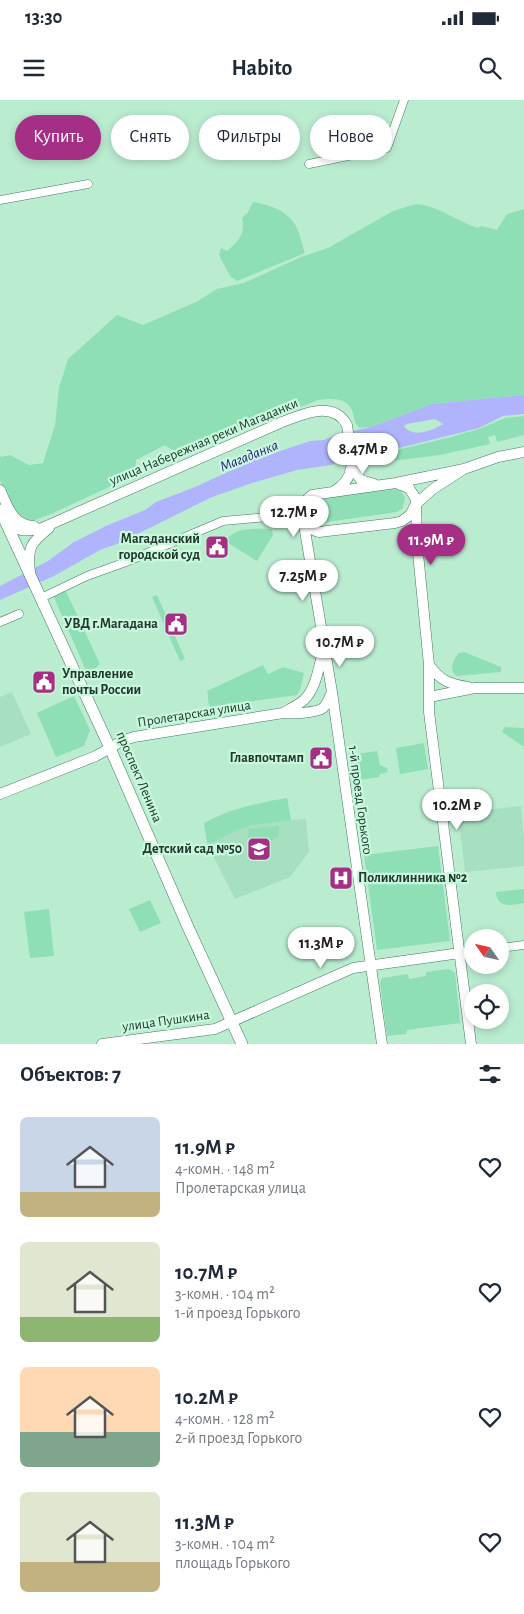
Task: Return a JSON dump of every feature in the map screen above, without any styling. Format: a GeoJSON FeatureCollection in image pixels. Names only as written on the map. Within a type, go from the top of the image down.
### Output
{"type":"FeatureCollection","features":[{"type":"Feature","properties":{"kind":"main road","name":"проспект Ленина"},"geometry":{"type":"LineString","coordinates":[[0,510],[26,558],[32,578],[242,1044]]}},
{"type":"Feature","properties":{"kind":"street"},"geometry":{"type":"LineString","coordinates":[[309,164],[387,148],[404,100]]}},
{"type":"Feature","properties":{"kind":"street"},"geometry":{"type":"LineString","coordinates":[[0,200],[88,184]]}},
{"type":"Feature","properties":{"kind":"street","name":"улица Набережная реки Магаданки"},"geometry":{"type":"LineString","coordinates":[[57,521],[303,414],[320,411],[332,412],[341,417],[347,425],[352,468]]}},
{"type":"Feature","properties":{"kind":"street"},"geometry":{"type":"LineString","coordinates":[[464,469],[442,482],[416,504],[410,515],[395,523],[319,532],[310,529],[303,516],[304,503],[308,498],[321,493],[396,483],[464,469],[498,457],[524,452]]}},
{"type":"Feature","properties":{"kind":"street"},"geometry":{"type":"LineString","coordinates":[[352,468],[365,482],[385,485]]}},
{"type":"Feature","properties":{"kind":"street"},"geometry":{"type":"LineString","coordinates":[[334,492],[343,486],[352,468]]}},
{"type":"Feature","properties":{"kind":"street"},"geometry":{"type":"LineString","coordinates":[[396,483],[412,491],[416,504],[417,543],[429,666],[429,697],[433,744],[472,1044]]}},
{"type":"Feature","properties":{"kind":"street"},"geometry":{"type":"LineString","coordinates":[[0,490],[13,517],[21,524],[34,527],[57,521]]}},
{"type":"Feature","properties":{"kind":"street"},"geometry":{"type":"LineString","coordinates":[[40,596],[223,521],[303,516]]}},
{"type":"Feature","properties":{"kind":"street","name":"Пролетарская улица"},"geometry":{"type":"LineString","coordinates":[[283,713],[301,702],[310,692],[324,648],[303,516]]}},
{"type":"Feature","properties":{"kind":"street"},"geometry":{"type":"LineString","coordinates":[[6,522],[16,530],[26,532],[42,528],[57,521]]}},
{"type":"Feature","properties":{"kind":"street"},"geometry":{"type":"LineString","coordinates":[[26,558],[39,536],[57,521]]}},
{"type":"Feature","properties":{"kind":"street"},"geometry":{"type":"LineString","coordinates":[[395,523],[409,530],[417,543]]}},
{"type":"Feature","properties":{"kind":"street"},"geometry":{"type":"LineString","coordinates":[[309,552],[316,538],[327,532]]}},
{"type":"Feature","properties":{"kind":"street"},"geometry":{"type":"LineString","coordinates":[[0,622],[20,614]]}},
{"type":"Feature","properties":{"kind":"street","name":"1-й проезд Горького"},"geometry":{"type":"LineString","coordinates":[[324,648],[332,692],[334,719],[382,1044]]}},
{"type":"Feature","properties":{"kind":"street"},"geometry":{"type":"LineString","coordinates":[[429,666],[440,678],[450,684],[475,688],[524,688]]}},
{"type":"Feature","properties":{"kind":"street"},"geometry":{"type":"LineString","coordinates":[[429,697],[475,688]]}},
{"type":"Feature","properties":{"kind":"street"},"geometry":{"type":"LineString","coordinates":[[318,710],[325,706],[332,692]]}},
{"type":"Feature","properties":{"kind":"street"},"geometry":{"type":"LineString","coordinates":[[318,710],[329,713],[334,719]]}},
{"type":"Feature","properties":{"kind":"street","name":"Пролетарская улица"},"geometry":{"type":"LineString","coordinates":[[0,794],[96,756],[134,737],[283,713],[289,714],[318,710]]}},
{"type":"Feature","properties":{"kind":"street"},"geometry":{"type":"LineString","coordinates":[[509,947],[524,945]]}},
{"type":"Feature","properties":{"kind":"street"},"geometry":{"type":"LineString","coordinates":[[460,953],[464,952]]}},
{"type":"Feature","properties":{"kind":"street","name":"улица Пушкина"},"geometry":{"type":"LineString","coordinates":[[102,1044],[211,1030],[348,970],[370,965],[460,953]]}},
{"type":"Feature","properties":{"kind":"shaded area"},"geometry":{"type":"Polygon","coordinates":[[[253,202],[272,207],[288,216],[299,232],[305,253],[237,281],[230,276],[219,255],[221,248],[227,251],[240,237],[243,229],[242,218],[248,212],[253,202]]]}},
{"type":"Feature","properties":{"kind":"shaded area"},"geometry":{"type":"Polygon","coordinates":[[[416,204],[440,211],[478,228],[481,226],[497,230],[507,214],[524,209],[524,395],[432,404],[371,427],[360,428],[356,423],[351,408],[344,401],[334,399],[318,400],[181,456],[165,445],[136,460],[135,475],[30,522],[18,519],[0,480],[0,456],[10,455],[29,465],[43,463],[55,425],[59,388],[68,359],[117,315],[143,325],[198,301],[217,289],[244,283],[301,257],[328,248],[393,211],[416,204]]]}},
{"type":"Feature","properties":{"kind":"shaded area"},"geometry":{"type":"Polygon","coordinates":[[[524,416],[524,435],[497,442],[495,435],[488,437],[490,444],[440,455],[376,463],[362,464],[359,462],[359,457],[451,437],[479,429],[505,418],[524,416]]]}},
{"type":"Feature","properties":{"kind":"shaded area"},"geometry":{"type":"Polygon","coordinates":[[[394,489],[401,491],[405,497],[403,508],[397,512],[320,523],[309,515],[309,507],[314,500],[319,498],[394,489]]]}},
{"type":"Feature","properties":{"kind":"shaded area"},"geometry":{"type":"Polygon","coordinates":[[[272,529],[273,535],[257,561],[225,541],[240,531],[272,529]]]}},
{"type":"Feature","properties":{"kind":"shaded area"},"geometry":{"type":"Polygon","coordinates":[[[64,587],[100,664],[88,675],[52,593],[64,587]]]}},
{"type":"Feature","properties":{"kind":"shaded area"},"geometry":{"type":"Polygon","coordinates":[[[157,595],[185,659],[180,661],[152,597],[157,595]]]}},
{"type":"Feature","properties":{"kind":"shaded area"},"geometry":{"type":"Polygon","coordinates":[[[464,652],[501,667],[501,672],[457,676],[454,674],[452,665],[459,653],[464,652]]]}},
{"type":"Feature","properties":{"kind":"shaded area"},"geometry":{"type":"Polygon","coordinates":[[[263,665],[268,674],[283,667],[304,673],[297,695],[210,707],[207,691],[263,665]]]}},
{"type":"Feature","properties":{"kind":"shaded area"},"geometry":{"type":"Polygon","coordinates":[[[12,692],[31,734],[0,747],[0,697],[12,692]]]}},
{"type":"Feature","properties":{"kind":"shaded area"},"geometry":{"type":"Polygon","coordinates":[[[74,696],[90,730],[84,746],[56,757],[37,713],[74,696]]]}},
{"type":"Feature","properties":{"kind":"shaded area"},"geometry":{"type":"Polygon","coordinates":[[[504,727],[524,728],[524,747],[502,732],[504,727]]]}},
{"type":"Feature","properties":{"kind":"shaded area"},"geometry":{"type":"Polygon","coordinates":[[[424,743],[428,769],[400,774],[396,748],[424,743]]]}},
{"type":"Feature","properties":{"kind":"shaded area"},"geometry":{"type":"Polygon","coordinates":[[[377,751],[380,765],[387,768],[388,772],[380,774],[379,777],[353,781],[349,755],[377,751]]]}},
{"type":"Feature","properties":{"kind":"shaded area","name":"Детский сад №50"},"geometry":{"type":"Polygon","coordinates":[[[287,798],[291,820],[306,819],[309,852],[290,877],[235,899],[207,844],[204,823],[226,812],[287,798]]]}},
{"type":"Feature","properties":{"kind":"shaded area"},"geometry":{"type":"Polygon","coordinates":[[[287,798],[291,820],[252,825],[237,830],[208,845],[204,823],[224,814],[265,802],[287,798]]]}},
{"type":"Feature","properties":{"kind":"shaded area"},"geometry":{"type":"Polygon","coordinates":[[[521,806],[524,866],[465,872],[458,813],[521,806]]]}},
{"type":"Feature","properties":{"kind":"shaded area"},"geometry":{"type":"Polygon","coordinates":[[[279,826],[279,836],[255,851],[248,837],[249,829],[279,826]]]}},
{"type":"Feature","properties":{"kind":"shaded area"},"geometry":{"type":"Polygon","coordinates":[[[438,846],[450,941],[377,950],[364,855],[438,846]]]}},
{"type":"Feature","properties":{"kind":"shaded area"},"geometry":{"type":"Polygon","coordinates":[[[524,889],[524,903],[515,905],[506,905],[499,901],[496,892],[524,889]]]}},
{"type":"Feature","properties":{"kind":"shaded area"},"geometry":{"type":"Polygon","coordinates":[[[150,900],[161,923],[140,932],[129,909],[150,900]]]}},
{"type":"Feature","properties":{"kind":"shaded area"},"geometry":{"type":"Polygon","coordinates":[[[49,909],[54,956],[30,958],[24,912],[49,909]]]}},
{"type":"Feature","properties":{"kind":"shaded area"},"geometry":{"type":"Polygon","coordinates":[[[449,969],[455,973],[460,1023],[407,1030],[406,1034],[387,1036],[380,983],[382,978],[408,974],[409,979],[426,976],[426,972],[449,969]]]}},
{"type":"Feature","properties":{"kind":"water"},"geometry":{"type":"Polygon","coordinates":[[[524,395],[524,414],[503,416],[479,428],[383,452],[341,460],[331,465],[297,470],[212,497],[117,544],[100,550],[54,576],[0,600],[0,586],[48,561],[74,542],[145,510],[156,502],[195,487],[254,460],[310,441],[324,440],[336,435],[371,427],[432,404],[524,395]],[[435,419],[404,426],[412,432],[423,432],[443,424],[435,419]],[[383,437],[373,438],[338,449],[335,454],[337,456],[383,446],[386,442],[383,437]]]}},
{"type":"Feature","properties":{"kind":"place","name":"Магаданский городской суд"},"geometry":{"type":"Point","coordinates":[217,547]}},
{"type":"Feature","properties":{"kind":"place","name":"УВД г.Магадана"},"geometry":{"type":"Point","coordinates":[176,624]}},
{"type":"Feature","properties":{"kind":"place","name":"Управление почты России"},"geometry":{"type":"Point","coordinates":[44,682]}},
{"type":"Feature","properties":{"kind":"place","name":"Главпочтамп"},"geometry":{"type":"Point","coordinates":[321,758]}},
{"type":"Feature","properties":{"kind":"place","name":"Детский сад №50"},"geometry":{"type":"Point","coordinates":[259,849]}},
{"type":"Feature","properties":{"kind":"place","name":"Поликлинника №2"},"geometry":{"type":"Point","coordinates":[341,878]}},
{"type":"Feature","properties":{"kind":"water label","name":"Магаданка"},"geometry":{"type":"Point","coordinates":[249,456]}}]}
